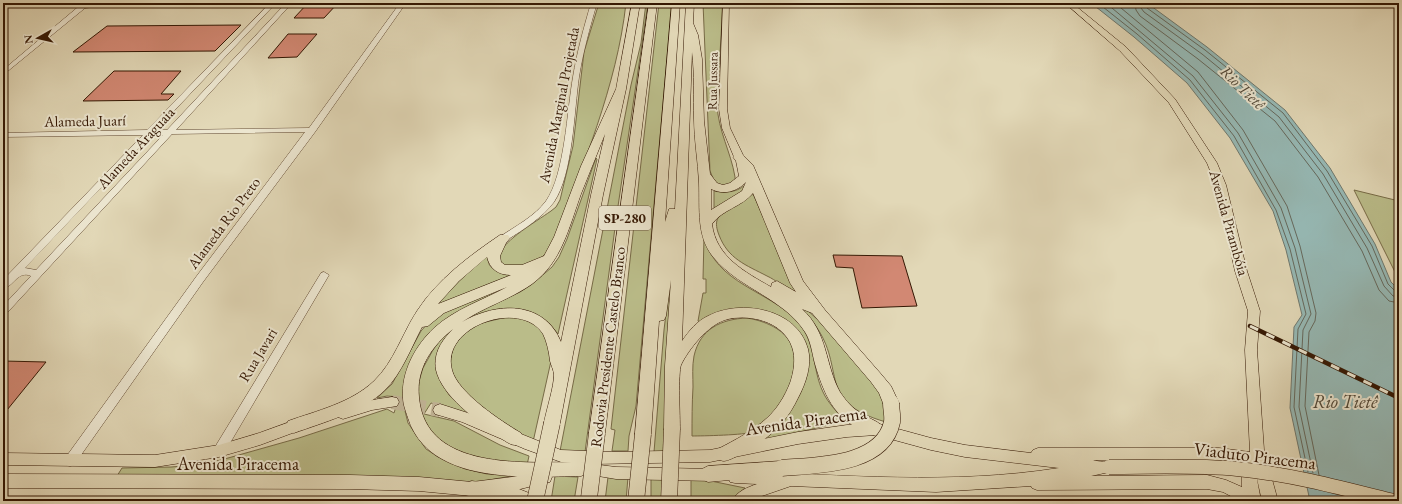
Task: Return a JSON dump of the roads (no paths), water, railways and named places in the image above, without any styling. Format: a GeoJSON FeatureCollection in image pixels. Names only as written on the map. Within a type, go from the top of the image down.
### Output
{"type":"FeatureCollection","features":[{"type":"Feature","properties":{"kind":"highway","name":"Rodovia Presidente Castelo Branco"},"geometry":{"type":"LineString","coordinates":[[589,500],[654,3]]}},
{"type":"Feature","properties":{"kind":"highway","name":"SP-280"},"geometry":{"type":"LineString","coordinates":[[636,501],[651,338],[653,290],[667,131],[676,3]]}},
{"type":"Feature","properties":{"kind":"highway"},"geometry":{"type":"LineString","coordinates":[[669,501],[673,366],[690,3]]}},
{"type":"Feature","properties":{"kind":"highway"},"geometry":{"type":"LineString","coordinates":[[535,501],[620,89],[636,4]]}},
{"type":"Feature","properties":{"kind":"highway"},"geometry":{"type":"LineString","coordinates":[[689,23],[696,43],[699,121],[707,223],[710,241],[724,261],[732,268],[783,300],[795,309],[805,320],[815,339],[827,380],[837,402],[854,419],[876,429]]}},
{"type":"Feature","properties":{"kind":"highway"},"geometry":{"type":"LineString","coordinates":[[581,469],[494,468],[471,464],[447,455],[433,445],[422,433],[413,416],[410,393],[412,375],[416,364],[430,342],[451,321],[528,281],[547,261],[590,154],[620,89]]}},
{"type":"Feature","properties":{"kind":"highway"},"geometry":{"type":"LineString","coordinates":[[651,338],[657,326],[660,308],[680,150],[684,136]]}},
{"type":"Feature","properties":{"kind":"highway"},"geometry":{"type":"LineString","coordinates":[[704,174],[707,181],[715,187],[724,189],[734,186],[745,176],[739,157]]}},
{"type":"Feature","properties":{"kind":"highway"},"geometry":{"type":"LineString","coordinates":[[708,474],[788,474],[864,456],[872,451],[886,436],[891,425],[891,403],[885,390],[865,363],[820,314],[797,282],[748,165],[739,157]]}},
{"type":"Feature","properties":{"kind":"highway"},"geometry":{"type":"LineString","coordinates":[[707,223],[710,217],[719,209],[744,195],[751,188],[752,176]]}},
{"type":"Feature","properties":{"kind":"highway"},"geometry":{"type":"LineString","coordinates":[[504,238],[495,250],[493,256],[496,265],[503,270],[516,271],[526,269],[547,261]]}},
{"type":"Feature","properties":{"kind":"highway"},"geometry":{"type":"LineString","coordinates":[[294,426],[358,399],[379,386],[394,367],[429,305],[447,285],[478,257],[504,238]]}},
{"type":"Feature","properties":{"kind":"highway"},"geometry":{"type":"LineString","coordinates":[[710,241],[739,266],[786,291],[820,314]]}},
{"type":"Feature","properties":{"kind":"highway"},"geometry":{"type":"LineString","coordinates":[[414,330],[439,309],[518,278],[547,261]]}},
{"type":"Feature","properties":{"kind":"highway"},"geometry":{"type":"LineString","coordinates":[[515,438],[491,422],[467,402],[448,380],[444,370],[443,359],[445,349],[450,341],[466,326],[485,316],[508,313],[529,316],[537,320],[551,334],[555,345],[561,376]]}},
{"type":"Feature","properties":{"kind":"highway"},"geometry":{"type":"LineString","coordinates":[[673,366],[690,339],[701,328],[710,321],[731,313],[760,314],[773,318],[783,324],[798,342],[802,360],[799,379],[785,408],[778,418],[755,437],[724,454]]}},
{"type":"Feature","properties":{"kind":"highway"},"geometry":{"type":"LineString","coordinates":[[472,489],[519,497],[528,501]]}},
{"type":"Feature","properties":{"kind":"main road","name":"Rua Jussara"},"geometry":{"type":"LineString","coordinates":[[726,3],[723,109],[726,128],[739,157]]}},
{"type":"Feature","properties":{"kind":"main road","name":"Avenida Pirambóia"},"geometry":{"type":"LineString","coordinates":[[1068,3],[1123,49],[1163,91],[1192,129],[1221,185],[1241,270],[1254,311],[1251,350],[1257,458],[1270,501]]}},
{"type":"Feature","properties":{"kind":"main road","name":"Avenida Piracema"},"geometry":{"type":"LineString","coordinates":[[3,459],[155,461],[220,451],[260,439],[294,426],[372,404],[392,402]]}},
{"type":"Feature","properties":{"kind":"main road","name":"Avenida Piracema"},"geometry":{"type":"LineString","coordinates":[[440,410],[466,418],[530,445],[561,456],[577,458],[693,457],[724,454],[806,437],[847,431],[876,429],[965,452],[1106,467]]}},
{"type":"Feature","properties":{"kind":"main road","name":"Avenida Piracema"},"geometry":{"type":"LineString","coordinates":[[1011,457],[1046,453],[1119,453],[1219,454],[1257,458]]}},
{"type":"Feature","properties":{"kind":"main road","name":"Avenida Pirambóia"},"geometry":{"type":"LineString","coordinates":[[1253,501],[1249,486],[1248,473],[1257,458]]}},
{"type":"Feature","properties":{"kind":"main road","name":"Viaduto Piracema"},"geometry":{"type":"LineString","coordinates":[[1106,467],[1197,466],[1237,469],[1292,476],[1393,501]]}},
{"type":"Feature","properties":{"kind":"main road"},"geometry":{"type":"LineString","coordinates":[[740,501],[788,474],[923,486],[1025,480],[1106,467]]}},
{"type":"Feature","properties":{"kind":"main road","name":"Avenida Piracema"},"geometry":{"type":"LineString","coordinates":[[3,481],[350,482],[419,484],[472,489],[512,484],[581,469],[616,473],[708,474]]}},
{"type":"Feature","properties":{"kind":"main road"},"geometry":{"type":"LineString","coordinates":[[1025,480],[1037,484],[1207,482],[1216,483],[1234,489],[1253,501]]}},
{"type":"Feature","properties":{"kind":"main road"},"geometry":{"type":"LineString","coordinates":[[472,489],[488,501]]}},
{"type":"Feature","properties":{"kind":"street"},"geometry":{"type":"LineString","coordinates":[[66,3],[83,6],[110,3]]}},
{"type":"Feature","properties":{"kind":"street","name":"Alameda Araguaia"},"geometry":{"type":"LineString","coordinates":[[3,286],[273,3]]}},
{"type":"Feature","properties":{"kind":"street","name":"Alameda Araguaia"},"geometry":{"type":"LineString","coordinates":[[3,312],[190,112],[289,3]]}},
{"type":"Feature","properties":{"kind":"street","name":"Alameda Rio Preto"},"geometry":{"type":"LineString","coordinates":[[70,461],[218,255],[312,130],[351,72],[403,3]]}},
{"type":"Feature","properties":{"kind":"street","name":"Avenida Marginal Projetada"},"geometry":{"type":"LineString","coordinates":[[504,238],[546,206],[554,195],[563,166],[581,51],[594,3]]}},
{"type":"Feature","properties":{"kind":"street"},"geometry":{"type":"LineString","coordinates":[[3,73],[83,6]]}},
{"type":"Feature","properties":{"kind":"street"},"geometry":{"type":"LineString","coordinates":[[178,103],[184,106],[198,103]]}},
{"type":"Feature","properties":{"kind":"street"},"geometry":{"type":"LineString","coordinates":[[171,110],[186,108],[189,109],[190,112]]}},
{"type":"Feature","properties":{"kind":"street","name":"Alameda Juarí"},"geometry":{"type":"LineString","coordinates":[[3,135],[312,130]]}},
{"type":"Feature","properties":{"kind":"street"},"geometry":{"type":"LineString","coordinates":[[139,143],[170,133]]}},
{"type":"Feature","properties":{"kind":"street"},"geometry":{"type":"LineString","coordinates":[[11,277],[27,271],[34,273],[37,276]]}},
{"type":"Feature","properties":{"kind":"street","name":"Rua Javari"},"geometry":{"type":"LineString","coordinates":[[220,451],[324,274]]}},
{"type":"Feature","properties":{"kind":"water","name":"Rio Tietê"},"geometry":{"type":"Polygon","coordinates":[[[1091,3],[1147,3],[1207,47],[1285,110],[1330,168],[1375,244],[1391,282],[1399,290],[1399,501],[1310,501],[1290,408],[1294,327],[1302,315],[1286,250],[1273,211],[1230,138],[1187,83],[1134,37],[1091,3]]]}},
{"type":"Feature","properties":{"kind":"tunnel"},"geometry":{"type":"LineString","coordinates":[[392,402],[440,410]]}},
{"type":"Feature","properties":{"kind":"railway"},"geometry":{"type":"LineString","coordinates":[[1250,326],[1399,398]]}}]}
